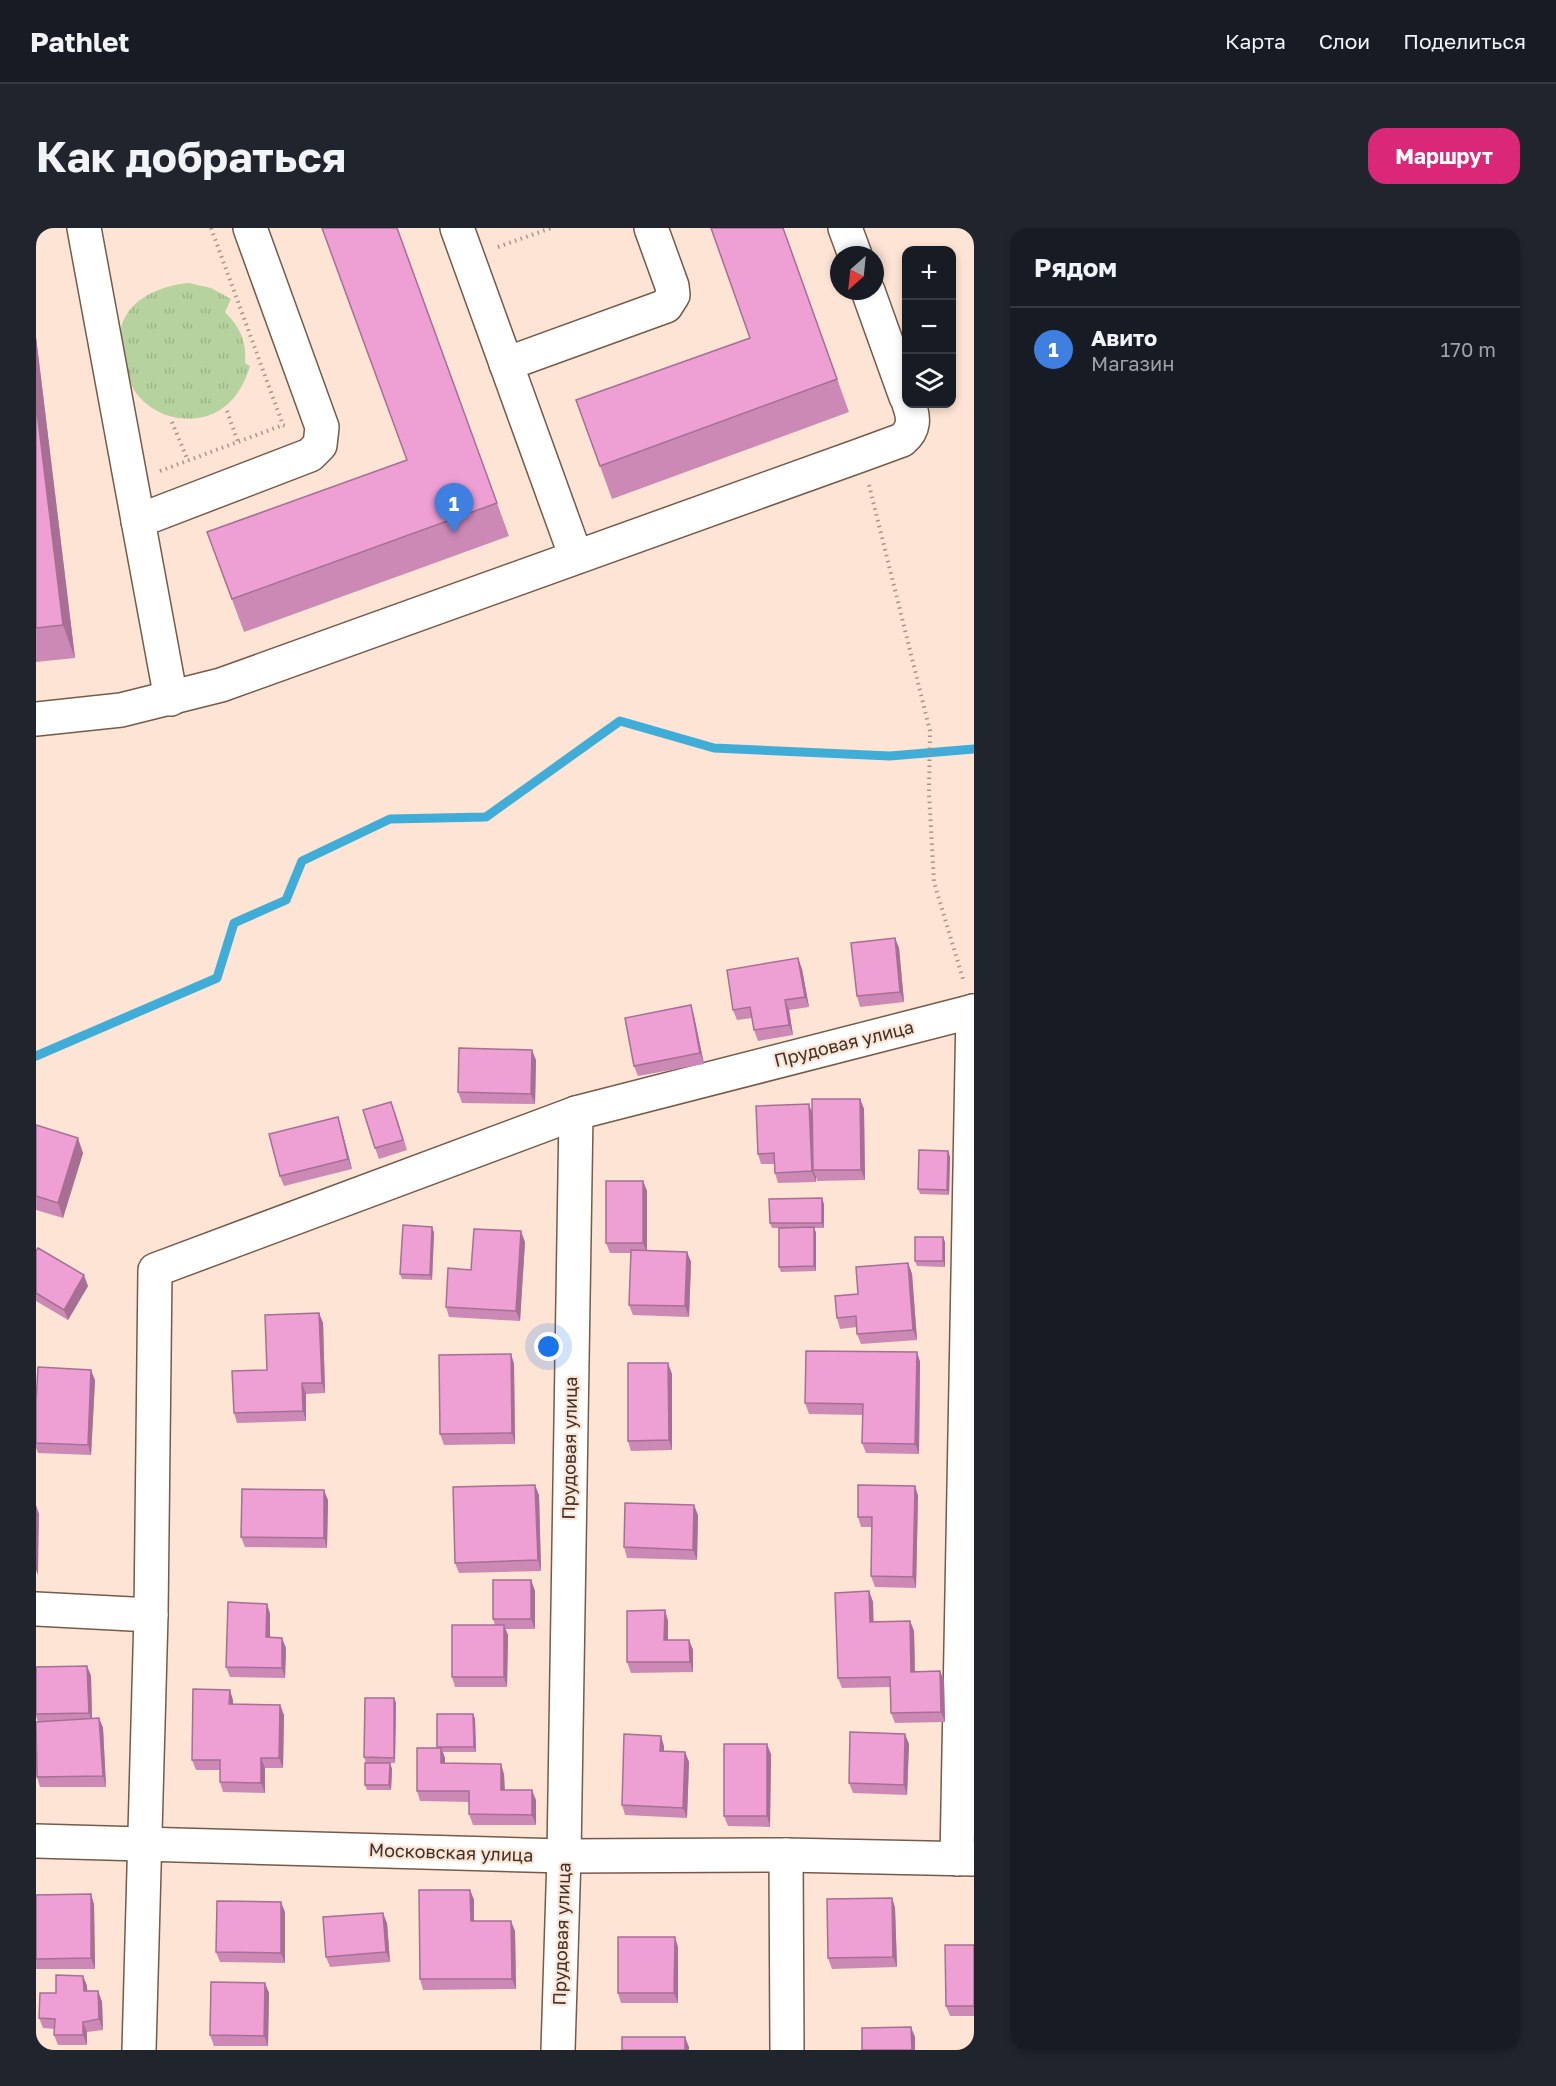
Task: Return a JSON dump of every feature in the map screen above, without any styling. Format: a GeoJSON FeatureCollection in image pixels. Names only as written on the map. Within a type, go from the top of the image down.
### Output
{"type":"FeatureCollection","features":[{"type":"Feature","properties":{"kind":"street"},"geometry":{"type":"LineString","coordinates":[[84,228],[171,699]]}},
{"type":"Feature","properties":{"kind":"street"},"geometry":{"type":"LineString","coordinates":[[138,521],[310,455],[320,445],[322,428],[250,228]]}},
{"type":"Feature","properties":{"kind":"street"},"geometry":{"type":"LineString","coordinates":[[457,228],[576,557]]}},
{"type":"Feature","properties":{"kind":"street"},"geometry":{"type":"LineString","coordinates":[[506,364],[666,306],[673,295],[672,286],[651,228]]}},
{"type":"Feature","properties":{"kind":"street"},"geometry":{"type":"LineString","coordinates":[[845,228],[852,246]]}},
{"type":"Feature","properties":{"kind":"street"},"geometry":{"type":"LineString","coordinates":[[871,300],[902,386]]}},
{"type":"Feature","properties":{"kind":"street"},"geometry":{"type":"LineString","coordinates":[[36,719],[121,710],[221,685],[902,440],[907,436],[914,421],[910,408]]}},
{"type":"Feature","properties":{"kind":"street"},"geometry":{"type":"LineString","coordinates":[[965,1859],[973,1011]]}},
{"type":"Feature","properties":{"kind":"street","name":"Прудовая улица"},"geometry":{"type":"LineString","coordinates":[[558,2050],[564,1856],[576,1113],[973,1011]]}},
{"type":"Feature","properties":{"kind":"street"},"geometry":{"type":"LineString","coordinates":[[139,2050],[151,1615],[156,1270],[576,1113]]}},
{"type":"Feature","properties":{"kind":"street"},"geometry":{"type":"LineString","coordinates":[[36,1610],[151,1615]]}},
{"type":"Feature","properties":{"kind":"street","name":"Московская улица"},"geometry":{"type":"LineString","coordinates":[[36,1841],[564,1856],[965,1859]]}},
{"type":"Feature","properties":{"kind":"street"},"geometry":{"type":"LineString","coordinates":[[786,1856],[787,2050]]}},
{"type":"Feature","properties":{"kind":"path"},"geometry":{"type":"LineString","coordinates":[[496,248],[551,228]]}},
{"type":"Feature","properties":{"kind":"path"},"geometry":{"type":"LineString","coordinates":[[226,411],[238,442]]}},
{"type":"Feature","properties":{"kind":"path"},"geometry":{"type":"LineString","coordinates":[[172,422],[188,461]]}},
{"type":"Feature","properties":{"kind":"path"},"geometry":{"type":"LineString","coordinates":[[131,483],[283,424]]}},
{"type":"Feature","properties":{"kind":"path"},"geometry":{"type":"LineString","coordinates":[[861,455],[930,731],[928,793],[934,882],[973,1011]]}},
{"type":"Feature","properties":{"kind":"green space"},"geometry":{"type":"Polygon","coordinates":[[[189,283],[211,288],[231,299],[225,312],[235,323],[241,335],[245,348],[245,363],[250,366],[240,390],[223,408],[207,416],[186,419],[157,411],[134,390],[128,373],[121,328],[131,309],[148,295],[168,287],[189,283]]]}},
{"type":"Feature","properties":{"kind":"building"},"geometry":{"type":"Polygon","coordinates":[[[322,228],[397,228],[497,503],[232,599],[207,532],[407,460],[322,228]]]}},
{"type":"Feature","properties":{"kind":"building"},"geometry":{"type":"Polygon","coordinates":[[[711,228],[783,228],[837,379],[600,466],[576,400],[750,338],[711,228]]]}},
{"type":"Feature","properties":{"kind":"building"},"geometry":{"type":"Polygon","coordinates":[[[36,403],[63,625],[36,628],[36,403]]]}},
{"type":"Feature","properties":{"kind":"building"},"geometry":{"type":"Polygon","coordinates":[[[895,938],[900,992],[857,996],[851,943],[895,938]]]}},
{"type":"Feature","properties":{"kind":"building"},"geometry":{"type":"Polygon","coordinates":[[[798,958],[805,997],[785,1000],[789,1025],[754,1030],[750,1007],[733,1010],[727,970],[798,958]]]}},
{"type":"Feature","properties":{"kind":"building"},"geometry":{"type":"Polygon","coordinates":[[[691,1005],[700,1053],[634,1066],[625,1018],[691,1005]]]}},
{"type":"Feature","properties":{"kind":"building"},"geometry":{"type":"Polygon","coordinates":[[[459,1048],[532,1050],[531,1094],[458,1092],[459,1048]]]}},
{"type":"Feature","properties":{"kind":"building"},"geometry":{"type":"Polygon","coordinates":[[[812,1099],[860,1099],[861,1170],[813,1170],[812,1099]]]}},
{"type":"Feature","properties":{"kind":"building"},"geometry":{"type":"Polygon","coordinates":[[[391,1102],[403,1140],[375,1148],[363,1110],[391,1102]]]}},
{"type":"Feature","properties":{"kind":"building"},"geometry":{"type":"Polygon","coordinates":[[[809,1104],[812,1171],[775,1173],[774,1153],[758,1154],[756,1106],[809,1104]]]}},
{"type":"Feature","properties":{"kind":"building"},"geometry":{"type":"Polygon","coordinates":[[[338,1117],[348,1159],[280,1176],[269,1134],[338,1117]]]}},
{"type":"Feature","properties":{"kind":"building"},"geometry":{"type":"Polygon","coordinates":[[[36,1125],[78,1138],[58,1203],[36,1196],[36,1125]]]}},
{"type":"Feature","properties":{"kind":"building"},"geometry":{"type":"Polygon","coordinates":[[[919,1150],[948,1151],[947,1190],[918,1189],[919,1150]]]}},
{"type":"Feature","properties":{"kind":"building"},"geometry":{"type":"Polygon","coordinates":[[[606,1181],[643,1181],[643,1243],[606,1243],[606,1181]]]}},
{"type":"Feature","properties":{"kind":"building"},"geometry":{"type":"Polygon","coordinates":[[[822,1198],[822,1223],[770,1223],[769,1199],[822,1198]]]}},
{"type":"Feature","properties":{"kind":"building"},"geometry":{"type":"Polygon","coordinates":[[[403,1225],[432,1227],[430,1275],[400,1274],[403,1225]]]}},
{"type":"Feature","properties":{"kind":"building"},"geometry":{"type":"Polygon","coordinates":[[[814,1227],[814,1266],[779,1267],[779,1228],[814,1227]]]}},
{"type":"Feature","properties":{"kind":"building"},"geometry":{"type":"Polygon","coordinates":[[[474,1229],[521,1231],[516,1311],[446,1307],[448,1268],[471,1270],[474,1229]]]}},
{"type":"Feature","properties":{"kind":"building"},"geometry":{"type":"Polygon","coordinates":[[[915,1237],[943,1237],[943,1261],[915,1261],[915,1237]]]}},
{"type":"Feature","properties":{"kind":"building"},"geometry":{"type":"Polygon","coordinates":[[[38,1248],[84,1275],[64,1310],[36,1293],[36,1251],[38,1248]]]}},
{"type":"Feature","properties":{"kind":"building"},"geometry":{"type":"Polygon","coordinates":[[[631,1250],[687,1252],[685,1306],[629,1305],[631,1250]]]}},
{"type":"Feature","properties":{"kind":"building"},"geometry":{"type":"Polygon","coordinates":[[[908,1263],[913,1330],[857,1334],[856,1316],[837,1318],[835,1296],[858,1294],[856,1267],[908,1263]]]}},
{"type":"Feature","properties":{"kind":"building"},"geometry":{"type":"Polygon","coordinates":[[[319,1313],[322,1383],[302,1383],[303,1411],[234,1413],[232,1371],[267,1370],[265,1315],[319,1313]]]}},
{"type":"Feature","properties":{"kind":"building"},"geometry":{"type":"Polygon","coordinates":[[[806,1351],[917,1352],[915,1444],[862,1443],[863,1404],[805,1403],[806,1351]]]}},
{"type":"Feature","properties":{"kind":"building"},"geometry":{"type":"Polygon","coordinates":[[[511,1354],[512,1433],[440,1434],[439,1355],[511,1354]]]}},
{"type":"Feature","properties":{"kind":"building"},"geometry":{"type":"Polygon","coordinates":[[[628,1363],[668,1363],[669,1440],[628,1441],[628,1363]]]}},
{"type":"Feature","properties":{"kind":"building"},"geometry":{"type":"Polygon","coordinates":[[[38,1367],[91,1370],[88,1445],[36,1443],[38,1367]]]}},
{"type":"Feature","properties":{"kind":"building"},"geometry":{"type":"Polygon","coordinates":[[[535,1485],[538,1560],[455,1563],[453,1487],[535,1485]]]}},
{"type":"Feature","properties":{"kind":"building"},"geometry":{"type":"Polygon","coordinates":[[[858,1485],[915,1486],[913,1577],[871,1576],[872,1517],[858,1517],[858,1485]]]}},
{"type":"Feature","properties":{"kind":"building"},"geometry":{"type":"Polygon","coordinates":[[[242,1489],[324,1490],[324,1538],[241,1537],[242,1489]]]}},
{"type":"Feature","properties":{"kind":"building"},"geometry":{"type":"Polygon","coordinates":[[[625,1503],[694,1505],[693,1550],[624,1547],[625,1503]]]}},
{"type":"Feature","properties":{"kind":"building"},"geometry":{"type":"Polygon","coordinates":[[[493,1580],[531,1580],[531,1619],[493,1619],[493,1580]]]}},
{"type":"Feature","properties":{"kind":"building"},"geometry":{"type":"Polygon","coordinates":[[[869,1591],[870,1622],[910,1621],[911,1672],[940,1671],[941,1712],[891,1713],[890,1677],[838,1678],[835,1593],[869,1591]]]}},
{"type":"Feature","properties":{"kind":"building"},"geometry":{"type":"Polygon","coordinates":[[[228,1602],[267,1604],[266,1637],[282,1638],[282,1668],[226,1667],[228,1602]]]}},
{"type":"Feature","properties":{"kind":"building"},"geometry":{"type":"Polygon","coordinates":[[[665,1610],[664,1640],[689,1640],[690,1662],[627,1662],[627,1611],[665,1610]]]}},
{"type":"Feature","properties":{"kind":"building"},"geometry":{"type":"Polygon","coordinates":[[[452,1625],[504,1625],[504,1677],[452,1677],[452,1625]]]}},
{"type":"Feature","properties":{"kind":"building"},"geometry":{"type":"Polygon","coordinates":[[[87,1666],[89,1713],[36,1714],[36,1667],[87,1666]]]}},
{"type":"Feature","properties":{"kind":"building"},"geometry":{"type":"Polygon","coordinates":[[[193,1689],[230,1690],[229,1704],[280,1705],[279,1758],[261,1758],[261,1783],[220,1782],[220,1760],[192,1760],[193,1689]]]}},
{"type":"Feature","properties":{"kind":"building"},"geometry":{"type":"Polygon","coordinates":[[[365,1698],[394,1698],[394,1758],[364,1757],[365,1698]]]}},
{"type":"Feature","properties":{"kind":"building"},"geometry":{"type":"Polygon","coordinates":[[[437,1714],[473,1714],[474,1747],[437,1747],[437,1714]]]}},
{"type":"Feature","properties":{"kind":"building"},"geometry":{"type":"Polygon","coordinates":[[[99,1718],[103,1776],[37,1777],[36,1722],[99,1718]]]}},
{"type":"Feature","properties":{"kind":"building"},"geometry":{"type":"Polygon","coordinates":[[[850,1732],[905,1734],[904,1785],[849,1783],[850,1732]]]}},
{"type":"Feature","properties":{"kind":"building"},"geometry":{"type":"Polygon","coordinates":[[[624,1734],[661,1736],[660,1751],[685,1752],[683,1808],[622,1805],[624,1734]]]}},
{"type":"Feature","properties":{"kind":"building"},"geometry":{"type":"Polygon","coordinates":[[[724,1744],[767,1744],[767,1816],[724,1816],[724,1744]]]}},
{"type":"Feature","properties":{"kind":"building"},"geometry":{"type":"Polygon","coordinates":[[[417,1748],[441,1748],[441,1763],[501,1764],[501,1790],[532,1790],[532,1815],[469,1814],[469,1791],[417,1791],[417,1748]]]}},
{"type":"Feature","properties":{"kind":"building"},"geometry":{"type":"Polygon","coordinates":[[[365,1763],[390,1763],[389,1785],[365,1785],[365,1763]]]}},
{"type":"Feature","properties":{"kind":"building"},"geometry":{"type":"Polygon","coordinates":[[[419,1890],[470,1890],[471,1921],[511,1921],[512,1979],[420,1979],[419,1890]]]}},
{"type":"Feature","properties":{"kind":"building"},"geometry":{"type":"Polygon","coordinates":[[[91,1894],[91,1958],[36,1959],[36,1895],[91,1894]]]}},
{"type":"Feature","properties":{"kind":"building"},"geometry":{"type":"Polygon","coordinates":[[[892,1898],[893,1957],[828,1958],[827,1899],[892,1898]]]}},
{"type":"Feature","properties":{"kind":"building"},"geometry":{"type":"Polygon","coordinates":[[[217,1901],[281,1902],[281,1953],[216,1952],[217,1901]]]}},
{"type":"Feature","properties":{"kind":"building"},"geometry":{"type":"Polygon","coordinates":[[[383,1913],[386,1952],[326,1957],[323,1917],[383,1913]]]}},
{"type":"Feature","properties":{"kind":"building"},"geometry":{"type":"Polygon","coordinates":[[[618,1937],[675,1937],[674,1993],[618,1993],[618,1937]]]}},
{"type":"Feature","properties":{"kind":"building"},"geometry":{"type":"Polygon","coordinates":[[[945,1945],[974,1945],[974,2006],[946,2006],[945,1945]]]}},
{"type":"Feature","properties":{"kind":"building"},"geometry":{"type":"Polygon","coordinates":[[[56,1975],[83,1976],[84,1991],[98,1991],[99,2019],[83,2022],[83,2035],[54,2035],[55,2019],[39,2018],[40,1993],[56,1993],[56,1975]]]}},
{"type":"Feature","properties":{"kind":"building"},"geometry":{"type":"Polygon","coordinates":[[[211,1982],[265,1983],[264,2036],[210,2035],[211,1982]]]}},
{"type":"Feature","properties":{"kind":"building"},"geometry":{"type":"Polygon","coordinates":[[[911,2027],[912,2050],[862,2050],[862,2028],[911,2027]]]}},
{"type":"Feature","properties":{"kind":"building"},"geometry":{"type":"Polygon","coordinates":[[[622,2037],[685,2037],[685,2050],[622,2050],[622,2037]]]}},
{"type":"Feature","properties":{"kind":"waterway"},"geometry":{"type":"LineString","coordinates":[[36,1056],[217,978],[234,923],[286,900],[302,861],[390,819],[486,817],[620,721],[714,748],[890,756],[974,749]]}},
{"type":"Feature","properties":{"kind":"place","name":"Авито"},"geometry":{"type":"Point","coordinates":[454,533]}}]}
